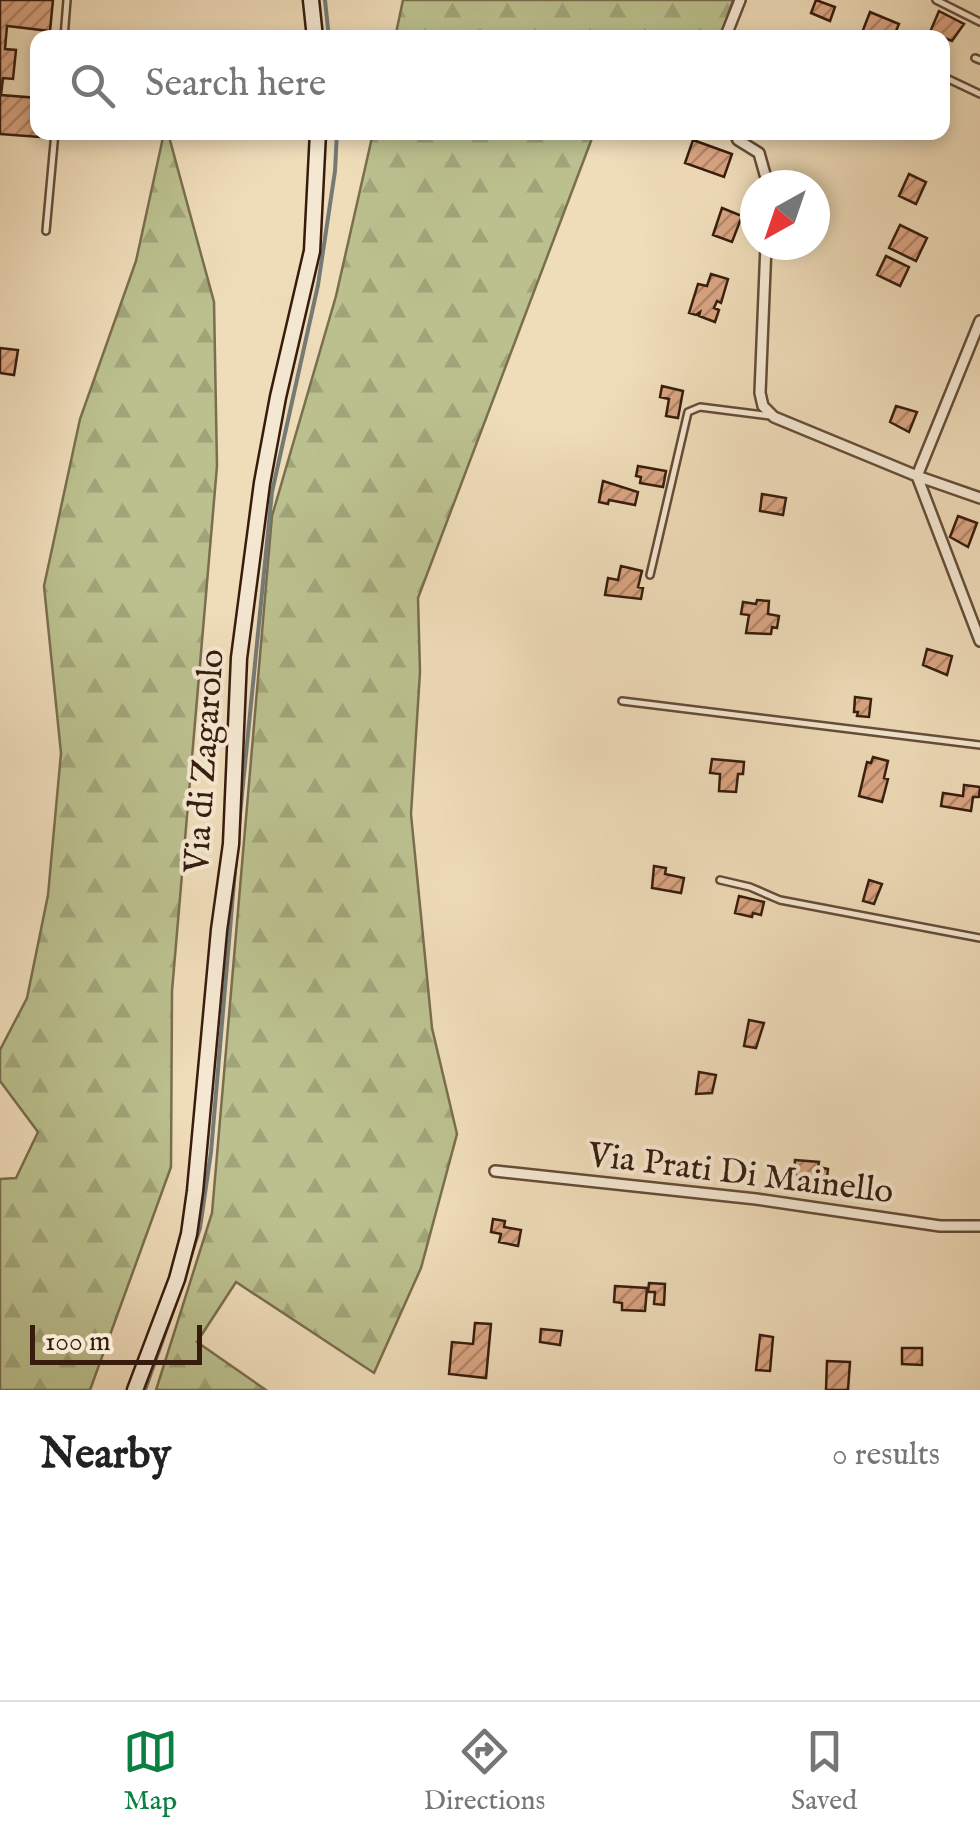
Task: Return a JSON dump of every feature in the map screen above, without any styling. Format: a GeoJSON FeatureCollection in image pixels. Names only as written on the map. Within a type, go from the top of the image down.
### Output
{"type":"FeatureCollection","features":[{"type":"Feature","properties":{"kind":"main road"},"geometry":{"type":"LineString","coordinates":[[311,0],[313,30]]}},
{"type":"Feature","properties":{"kind":"main road","name":"Via di Zagarolo"},"geometry":{"type":"LineString","coordinates":[[135,1390],[177,1279],[196,1191],[219,930],[231,844],[238,658],[262,483],[312,252],[318,140]]}},
{"type":"Feature","properties":{"kind":"street"},"geometry":{"type":"LineString","coordinates":[[728,30],[740,0]]}},
{"type":"Feature","properties":{"kind":"street"},"geometry":{"type":"LineString","coordinates":[[738,140],[759,153],[764,170]]}},
{"type":"Feature","properties":{"kind":"street"},"geometry":{"type":"LineString","coordinates":[[765,260],[760,396],[764,409],[774,417],[917,476],[980,498]]}},
{"type":"Feature","properties":{"kind":"street"},"geometry":{"type":"LineString","coordinates":[[980,321],[917,476],[980,640]]}},
{"type":"Feature","properties":{"kind":"street","name":"Via Prati Di Mainello"},"geometry":{"type":"LineString","coordinates":[[495,1171],[756,1199],[940,1226],[980,1226]]}},
{"type":"Feature","properties":{"kind":"lane"},"geometry":{"type":"LineString","coordinates":[[65,30],[67,0]]}},
{"type":"Feature","properties":{"kind":"lane"},"geometry":{"type":"LineString","coordinates":[[936,0],[980,22]]}},
{"type":"Feature","properties":{"kind":"lane"},"geometry":{"type":"LineString","coordinates":[[950,80],[980,94]]}},
{"type":"Feature","properties":{"kind":"lane"},"geometry":{"type":"LineString","coordinates":[[46,231],[54,140]]}},
{"type":"Feature","properties":{"kind":"lane"},"geometry":{"type":"LineString","coordinates":[[650,576],[688,412],[700,407],[774,417]]}},
{"type":"Feature","properties":{"kind":"lane"},"geometry":{"type":"LineString","coordinates":[[622,701],[980,746]]}},
{"type":"Feature","properties":{"kind":"lane"},"geometry":{"type":"LineString","coordinates":[[720,880],[780,900],[980,938]]}},
{"type":"Feature","properties":{"kind":"green space"},"geometry":{"type":"Polygon","coordinates":[[[403,0],[733,0],[723,30],[397,30],[403,0]]]}},
{"type":"Feature","properties":{"kind":"green space"},"geometry":{"type":"Polygon","coordinates":[[[162,140],[170,140],[214,302],[217,466],[172,991],[171,1167],[90,1390],[0,1390],[0,1179],[16,1178],[38,1132],[0,1081],[0,1050],[27,998],[48,895],[61,753],[44,586],[80,419],[136,261],[162,140]]]}},
{"type":"Feature","properties":{"kind":"green space"},"geometry":{"type":"Polygon","coordinates":[[[371,140],[591,140],[418,598],[420,672],[411,814],[432,1028],[457,1134],[421,1268],[374,1373],[236,1282],[197,1342],[266,1390],[156,1390],[212,1213],[272,516],[336,296],[371,140]]]}},
{"type":"Feature","properties":{"kind":"building"},"geometry":{"type":"Polygon","coordinates":[[[0,0],[53,0],[50,30],[7,26],[5,49],[16,50],[13,79],[3,78],[1,95],[30,97],[30,136],[0,134],[0,0]]]}},
{"type":"Feature","properties":{"kind":"building"},"geometry":{"type":"Polygon","coordinates":[[[816,0],[835,7],[830,21],[811,13],[816,0]]]}},
{"type":"Feature","properties":{"kind":"building"},"geometry":{"type":"Polygon","coordinates":[[[939,11],[964,24],[952,41],[950,30],[931,30],[939,11]]]}},
{"type":"Feature","properties":{"kind":"building"},"geometry":{"type":"Polygon","coordinates":[[[870,12],[899,24],[896,30],[863,30],[870,12]]]}},
{"type":"Feature","properties":{"kind":"building"},"geometry":{"type":"Polygon","coordinates":[[[693,140],[732,154],[724,177],[685,163],[693,140]]]}},
{"type":"Feature","properties":{"kind":"building"},"geometry":{"type":"Polygon","coordinates":[[[909,174],[926,182],[916,204],[899,196],[909,174]]]}},
{"type":"Feature","properties":{"kind":"building"},"geometry":{"type":"Polygon","coordinates":[[[722,208],[740,215],[732,242],[713,235],[722,208]]]}},
{"type":"Feature","properties":{"kind":"building"},"geometry":{"type":"Polygon","coordinates":[[[900,225],[927,238],[916,261],[889,248],[900,225]]]}},
{"type":"Feature","properties":{"kind":"building"},"geometry":{"type":"Polygon","coordinates":[[[886,256],[909,267],[900,286],[877,275],[886,256]]]}},
{"type":"Feature","properties":{"kind":"building"},"geometry":{"type":"Polygon","coordinates":[[[711,274],[728,279],[721,303],[717,301],[714,308],[719,310],[715,322],[699,316],[700,312],[689,313],[698,284],[707,286],[711,274]]]}},
{"type":"Feature","properties":{"kind":"building"},"geometry":{"type":"Polygon","coordinates":[[[0,348],[18,350],[14,375],[0,373],[0,348]]]}},
{"type":"Feature","properties":{"kind":"building"},"geometry":{"type":"Polygon","coordinates":[[[662,386],[683,391],[678,418],[666,416],[669,399],[660,397],[662,386]]]}},
{"type":"Feature","properties":{"kind":"building"},"geometry":{"type":"Polygon","coordinates":[[[896,406],[917,412],[909,432],[890,422],[896,406]]]}},
{"type":"Feature","properties":{"kind":"building"},"geometry":{"type":"Polygon","coordinates":[[[638,466],[666,471],[663,487],[640,483],[641,477],[636,476],[638,466]]]}},
{"type":"Feature","properties":{"kind":"building"},"geometry":{"type":"Polygon","coordinates":[[[603,481],[638,492],[635,505],[599,502],[603,481]]]}},
{"type":"Feature","properties":{"kind":"building"},"geometry":{"type":"Polygon","coordinates":[[[762,494],[786,498],[783,515],[760,511],[762,494]]]}},
{"type":"Feature","properties":{"kind":"building"},"geometry":{"type":"Polygon","coordinates":[[[958,516],[977,523],[968,547],[950,537],[958,516]]]}},
{"type":"Feature","properties":{"kind":"building"},"geometry":{"type":"Polygon","coordinates":[[[621,566],[642,571],[638,587],[643,588],[641,599],[605,595],[608,578],[618,580],[621,566]]]}},
{"type":"Feature","properties":{"kind":"building"},"geometry":{"type":"Polygon","coordinates":[[[757,600],[769,601],[768,614],[779,616],[777,628],[772,627],[771,634],[746,633],[749,615],[741,614],[743,602],[756,604],[757,600]]]}},
{"type":"Feature","properties":{"kind":"building"},"geometry":{"type":"Polygon","coordinates":[[[927,649],[952,656],[947,675],[923,665],[927,649]]]}},
{"type":"Feature","properties":{"kind":"building"},"geometry":{"type":"Polygon","coordinates":[[[855,697],[871,699],[869,717],[854,712],[855,697]]]}},
{"type":"Feature","properties":{"kind":"building"},"geometry":{"type":"Polygon","coordinates":[[[873,757],[888,761],[882,802],[859,796],[867,762],[871,763],[873,757]]]}},
{"type":"Feature","properties":{"kind":"building"},"geometry":{"type":"Polygon","coordinates":[[[712,759],[744,762],[736,792],[719,791],[720,774],[710,773],[712,759]]]}},
{"type":"Feature","properties":{"kind":"building"},"geometry":{"type":"Polygon","coordinates":[[[964,785],[980,787],[979,797],[973,797],[971,811],[941,806],[943,793],[963,796],[964,785]]]}},
{"type":"Feature","properties":{"kind":"building"},"geometry":{"type":"Polygon","coordinates":[[[654,866],[666,868],[665,874],[684,878],[681,893],[652,888],[654,866]]]}},
{"type":"Feature","properties":{"kind":"building"},"geometry":{"type":"Polygon","coordinates":[[[869,880],[882,884],[874,904],[863,901],[869,880]]]}},
{"type":"Feature","properties":{"kind":"building"},"geometry":{"type":"Polygon","coordinates":[[[739,896],[764,902],[761,915],[735,913],[739,896]]]}},
{"type":"Feature","properties":{"kind":"building"},"geometry":{"type":"Polygon","coordinates":[[[749,1020],[764,1023],[756,1048],[744,1046],[749,1020]]]}},
{"type":"Feature","properties":{"kind":"building"},"geometry":{"type":"Polygon","coordinates":[[[699,1072],[716,1075],[712,1093],[696,1094],[699,1072]]]}},
{"type":"Feature","properties":{"kind":"building"},"geometry":{"type":"Polygon","coordinates":[[[795,1160],[819,1162],[818,1167],[828,1169],[826,1185],[814,1184],[814,1178],[794,1175],[795,1160]]]}},
{"type":"Feature","properties":{"kind":"building"},"geometry":{"type":"Polygon","coordinates":[[[493,1219],[505,1221],[504,1227],[521,1230],[518,1246],[499,1242],[501,1234],[491,1232],[493,1219]]]}},
{"type":"Feature","properties":{"kind":"building"},"geometry":{"type":"Polygon","coordinates":[[[649,1283],[665,1284],[664,1305],[654,1304],[655,1292],[648,1292],[649,1283]]]}},
{"type":"Feature","properties":{"kind":"building"},"geometry":{"type":"Polygon","coordinates":[[[615,1286],[647,1288],[645,1311],[622,1310],[622,1303],[614,1302],[615,1286]]]}},
{"type":"Feature","properties":{"kind":"building"},"geometry":{"type":"Polygon","coordinates":[[[475,1323],[491,1324],[486,1378],[449,1374],[452,1342],[473,1344],[475,1323]]]}},
{"type":"Feature","properties":{"kind":"building"},"geometry":{"type":"Polygon","coordinates":[[[541,1329],[562,1331],[560,1345],[540,1342],[541,1329]]]}},
{"type":"Feature","properties":{"kind":"building"},"geometry":{"type":"Polygon","coordinates":[[[760,1335],[773,1337],[770,1371],[756,1370],[760,1335]]]}},
{"type":"Feature","properties":{"kind":"building"},"geometry":{"type":"Polygon","coordinates":[[[902,1348],[922,1348],[922,1365],[902,1364],[902,1348]]]}},
{"type":"Feature","properties":{"kind":"building"},"geometry":{"type":"Polygon","coordinates":[[[827,1361],[850,1362],[848,1390],[826,1390],[827,1361]]]}},
{"type":"Feature","properties":{"kind":"waterway"},"geometry":{"type":"LineString","coordinates":[[325,0],[328,30]]}},
{"type":"Feature","properties":{"kind":"waterway"},"geometry":{"type":"LineString","coordinates":[[239,825],[272,492],[318,285],[337,140]]}},
{"type":"Feature","properties":{"kind":"waterway"},"geometry":{"type":"LineString","coordinates":[[186,1270],[200,1228],[211,1152],[236,859]]}},
{"type":"Feature","properties":{"kind":"waterway"},"geometry":{"type":"LineString","coordinates":[[145,1390],[179,1294]]}}]}
